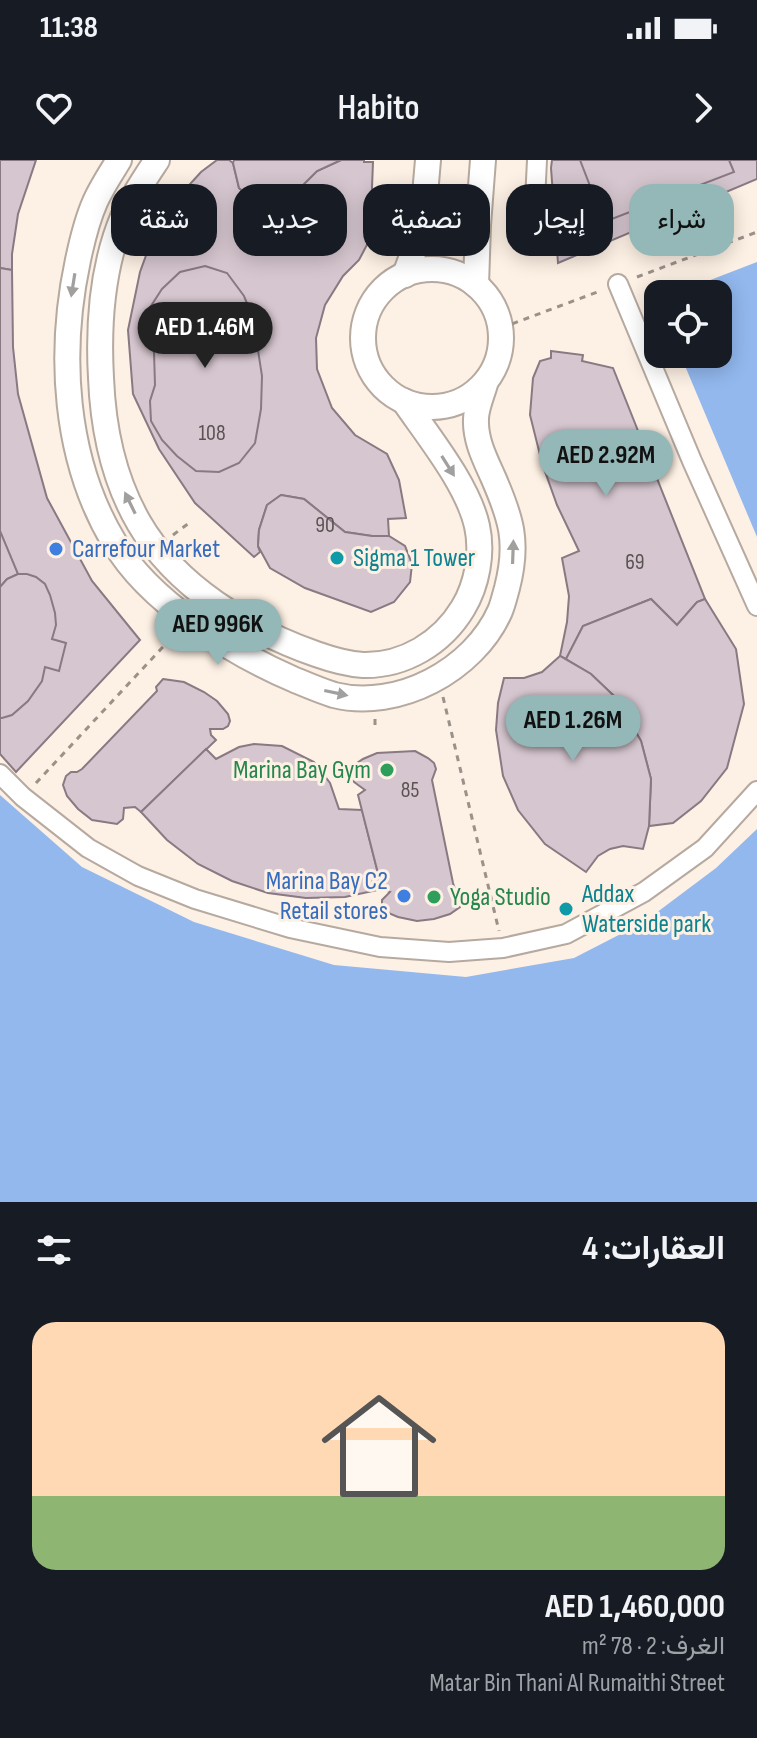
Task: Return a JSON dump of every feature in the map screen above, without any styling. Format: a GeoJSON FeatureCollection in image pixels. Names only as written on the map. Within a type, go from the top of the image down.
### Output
{"type":"FeatureCollection","features":[{"type":"Feature","properties":{"kind":"street"},"geometry":{"type":"LineString","coordinates":[[119,160],[94,203],[81,244],[68,320],[70,412],[83,471],[94,505],[115,545],[143,579],[189,619],[227,645],[260,664],[336,695],[363,697],[392,695],[417,688],[439,678],[464,659],[489,630],[501,610],[513,562],[514,543],[505,505],[478,440],[476,419],[485,384]]}},
{"type":"Feature","properties":{"kind":"street"},"geometry":{"type":"LineString","coordinates":[[157,160],[123,218],[111,255],[104,290],[100,356],[106,423],[124,494],[140,525],[171,565],[245,622],[275,638],[323,656],[362,665],[386,663],[408,657],[431,644],[455,621],[469,599],[479,552],[477,525],[466,496],[404,401]]}},
{"type":"Feature","properties":{"kind":"street"},"geometry":{"type":"LineString","coordinates":[[405,275],[422,229],[428,160]]}},
{"type":"Feature","properties":{"kind":"street"},"geometry":{"type":"LineString","coordinates":[[476,285],[483,160]]}},
{"type":"Feature","properties":{"kind":"street"},"geometry":{"type":"LineString","coordinates":[[536,184],[537,160]]}},
{"type":"Feature","properties":{"kind":"street"},"geometry":{"type":"LineString","coordinates":[[429,269],[454,272],[476,285],[496,311],[501,328],[501,348],[496,367],[485,384],[468,398],[447,406],[425,407],[404,401],[385,389],[371,371],[363,349],[364,326],[371,305],[385,287],[405,275],[429,269]]}},
{"type":"Feature","properties":{"kind":"street"},"geometry":{"type":"LineString","coordinates":[[618,284],[757,606]]}},
{"type":"Feature","properties":{"kind":"street"},"geometry":{"type":"LineString","coordinates":[[0,774],[23,797],[88,848],[138,876],[195,899],[290,928],[380,947],[449,952],[503,948],[566,934],[644,892],[705,848],[757,791]]}},
{"type":"Feature","properties":{"kind":"path"},"geometry":{"type":"LineString","coordinates":[[23,797],[189,619]]}},
{"type":"Feature","properties":{"kind":"path"},"geometry":{"type":"LineString","coordinates":[[439,678],[503,948]]}},
{"type":"Feature","properties":{"kind":"water"},"geometry":{"type":"Polygon","coordinates":[[[757,262],[757,537],[686,368],[732,368],[732,280],[710,280],[757,262]]]}},
{"type":"Feature","properties":{"kind":"water"},"geometry":{"type":"Polygon","coordinates":[[[0,795],[82,867],[194,922],[334,965],[466,977],[574,958],[644,922],[716,868],[757,829],[757,1202],[0,1202],[0,795]]]}},
{"type":"Feature","properties":{"kind":"building"},"geometry":{"type":"Polygon","coordinates":[[[0,160],[36,160],[18,214],[12,270],[0,268],[0,160]]]}},
{"type":"Feature","properties":{"kind":"building"},"geometry":{"type":"Polygon","coordinates":[[[217,160],[233,163],[238,184],[233,184],[233,256],[347,256],[347,184],[304,184],[317,171],[341,160],[373,162],[372,184],[363,184],[363,252],[325,305],[316,338],[317,369],[332,408],[355,435],[387,454],[399,480],[406,518],[388,519],[389,536],[345,532],[304,499],[281,495],[267,505],[259,530],[260,552],[254,557],[195,503],[159,449],[133,394],[128,330],[146,256],[217,256],[217,184],[190,184],[217,160]]]}},
{"type":"Feature","properties":{"kind":"building"},"geometry":{"type":"Polygon","coordinates":[[[234,160],[341,160],[317,171],[304,184],[238,184],[234,160]]]}},
{"type":"Feature","properties":{"kind":"building"},"geometry":{"type":"Polygon","coordinates":[[[552,160],[757,160],[757,179],[734,189],[734,184],[629,184],[629,233],[613,240],[613,184],[552,184],[552,160]]]}},
{"type":"Feature","properties":{"kind":"building"},"geometry":{"type":"Polygon","coordinates":[[[580,160],[729,160],[734,172],[703,184],[629,184],[629,212],[613,219],[613,184],[589,184],[580,160]]]}},
{"type":"Feature","properties":{"kind":"building"},"geometry":{"type":"Polygon","coordinates":[[[557,256],[575,256],[558,263],[557,256]]]}},
{"type":"Feature","properties":{"kind":"building"},"geometry":{"type":"Polygon","coordinates":[[[205,266],[227,273],[244,296],[253,318],[262,376],[261,409],[255,443],[239,463],[219,472],[196,471],[162,440],[151,421],[150,401],[155,385],[154,352],[147,330],[149,309],[162,289],[180,272],[205,266]]]}},
{"type":"Feature","properties":{"kind":"building"},"geometry":{"type":"Polygon","coordinates":[[[0,268],[12,270],[13,347],[18,394],[47,498],[92,581],[140,640],[16,772],[0,754],[0,268]]]}},
{"type":"Feature","properties":{"kind":"building"},"geometry":{"type":"Polygon","coordinates":[[[551,351],[583,355],[582,361],[613,368],[705,599],[697,602],[677,625],[651,599],[583,626],[566,659],[560,656],[569,596],[562,558],[579,551],[557,505],[530,415],[533,378],[540,361],[551,358],[551,351]]]}},
{"type":"Feature","properties":{"kind":"building","name":"Sigma 1 Tower"},"geometry":{"type":"Polygon","coordinates":[[[281,495],[304,499],[345,532],[389,536],[405,546],[412,564],[410,582],[394,602],[371,612],[305,588],[270,568],[258,546],[259,530],[267,505],[281,495]]]}},
{"type":"Feature","properties":{"kind":"building"},"geometry":{"type":"Polygon","coordinates":[[[0,531],[18,574],[0,587],[0,531]]]}},
{"type":"Feature","properties":{"kind":"building"},"geometry":{"type":"Polygon","coordinates":[[[18,574],[36,577],[45,584],[55,613],[52,639],[66,643],[59,671],[45,667],[42,681],[28,701],[12,715],[0,718],[0,587],[18,574]]]}},
{"type":"Feature","properties":{"kind":"building"},"geometry":{"type":"Polygon","coordinates":[[[651,599],[677,625],[697,602],[705,599],[736,649],[744,704],[727,768],[701,801],[673,823],[649,826],[651,779],[641,741],[615,697],[591,674],[566,659],[583,626],[651,599]]]}},
{"type":"Feature","properties":{"kind":"building"},"geometry":{"type":"Polygon","coordinates":[[[560,656],[591,674],[615,697],[641,741],[651,779],[649,826],[643,849],[623,846],[610,849],[598,856],[586,872],[545,844],[518,810],[503,776],[496,730],[504,678],[524,678],[542,672],[560,656]]]}},
{"type":"Feature","properties":{"kind":"building"},"geometry":{"type":"Polygon","coordinates":[[[163,679],[184,682],[217,701],[228,714],[228,726],[210,729],[216,740],[141,812],[135,807],[124,808],[123,819],[117,824],[92,820],[67,796],[63,785],[66,776],[82,769],[157,691],[156,687],[163,679]]]}},
{"type":"Feature","properties":{"kind":"building"},"geometry":{"type":"Polygon","coordinates":[[[254,744],[282,746],[314,762],[330,783],[339,809],[362,810],[382,889],[345,897],[306,898],[268,893],[232,881],[198,864],[167,840],[141,812],[206,749],[216,759],[239,747],[254,744]]]}},
{"type":"Feature","properties":{"kind":"building"},"geometry":{"type":"Polygon","coordinates":[[[415,751],[434,763],[436,769],[432,780],[453,883],[463,899],[460,907],[450,914],[417,921],[398,917],[382,907],[382,900],[390,892],[382,889],[358,795],[365,790],[354,782],[353,776],[357,763],[377,753],[415,751]]]}},
{"type":"Feature","properties":{"kind":"place","name":"Carrefour Market"},"geometry":{"type":"Point","coordinates":[56,549]}},
{"type":"Feature","properties":{"kind":"place","name":"Sigma 1 Tower"},"geometry":{"type":"Point","coordinates":[337,558]}},
{"type":"Feature","properties":{"kind":"place","name":"Marina Bay Gym"},"geometry":{"type":"Point","coordinates":[387,770]}},
{"type":"Feature","properties":{"kind":"place","name":"Marina Bay C2 Retail stores"},"geometry":{"type":"Point","coordinates":[404,896]}},
{"type":"Feature","properties":{"kind":"place","name":"Yoga Studio"},"geometry":{"type":"Point","coordinates":[434,897]}},
{"type":"Feature","properties":{"kind":"place","name":"Addax Waterside park"},"geometry":{"type":"Point","coordinates":[566,909]}}]}
